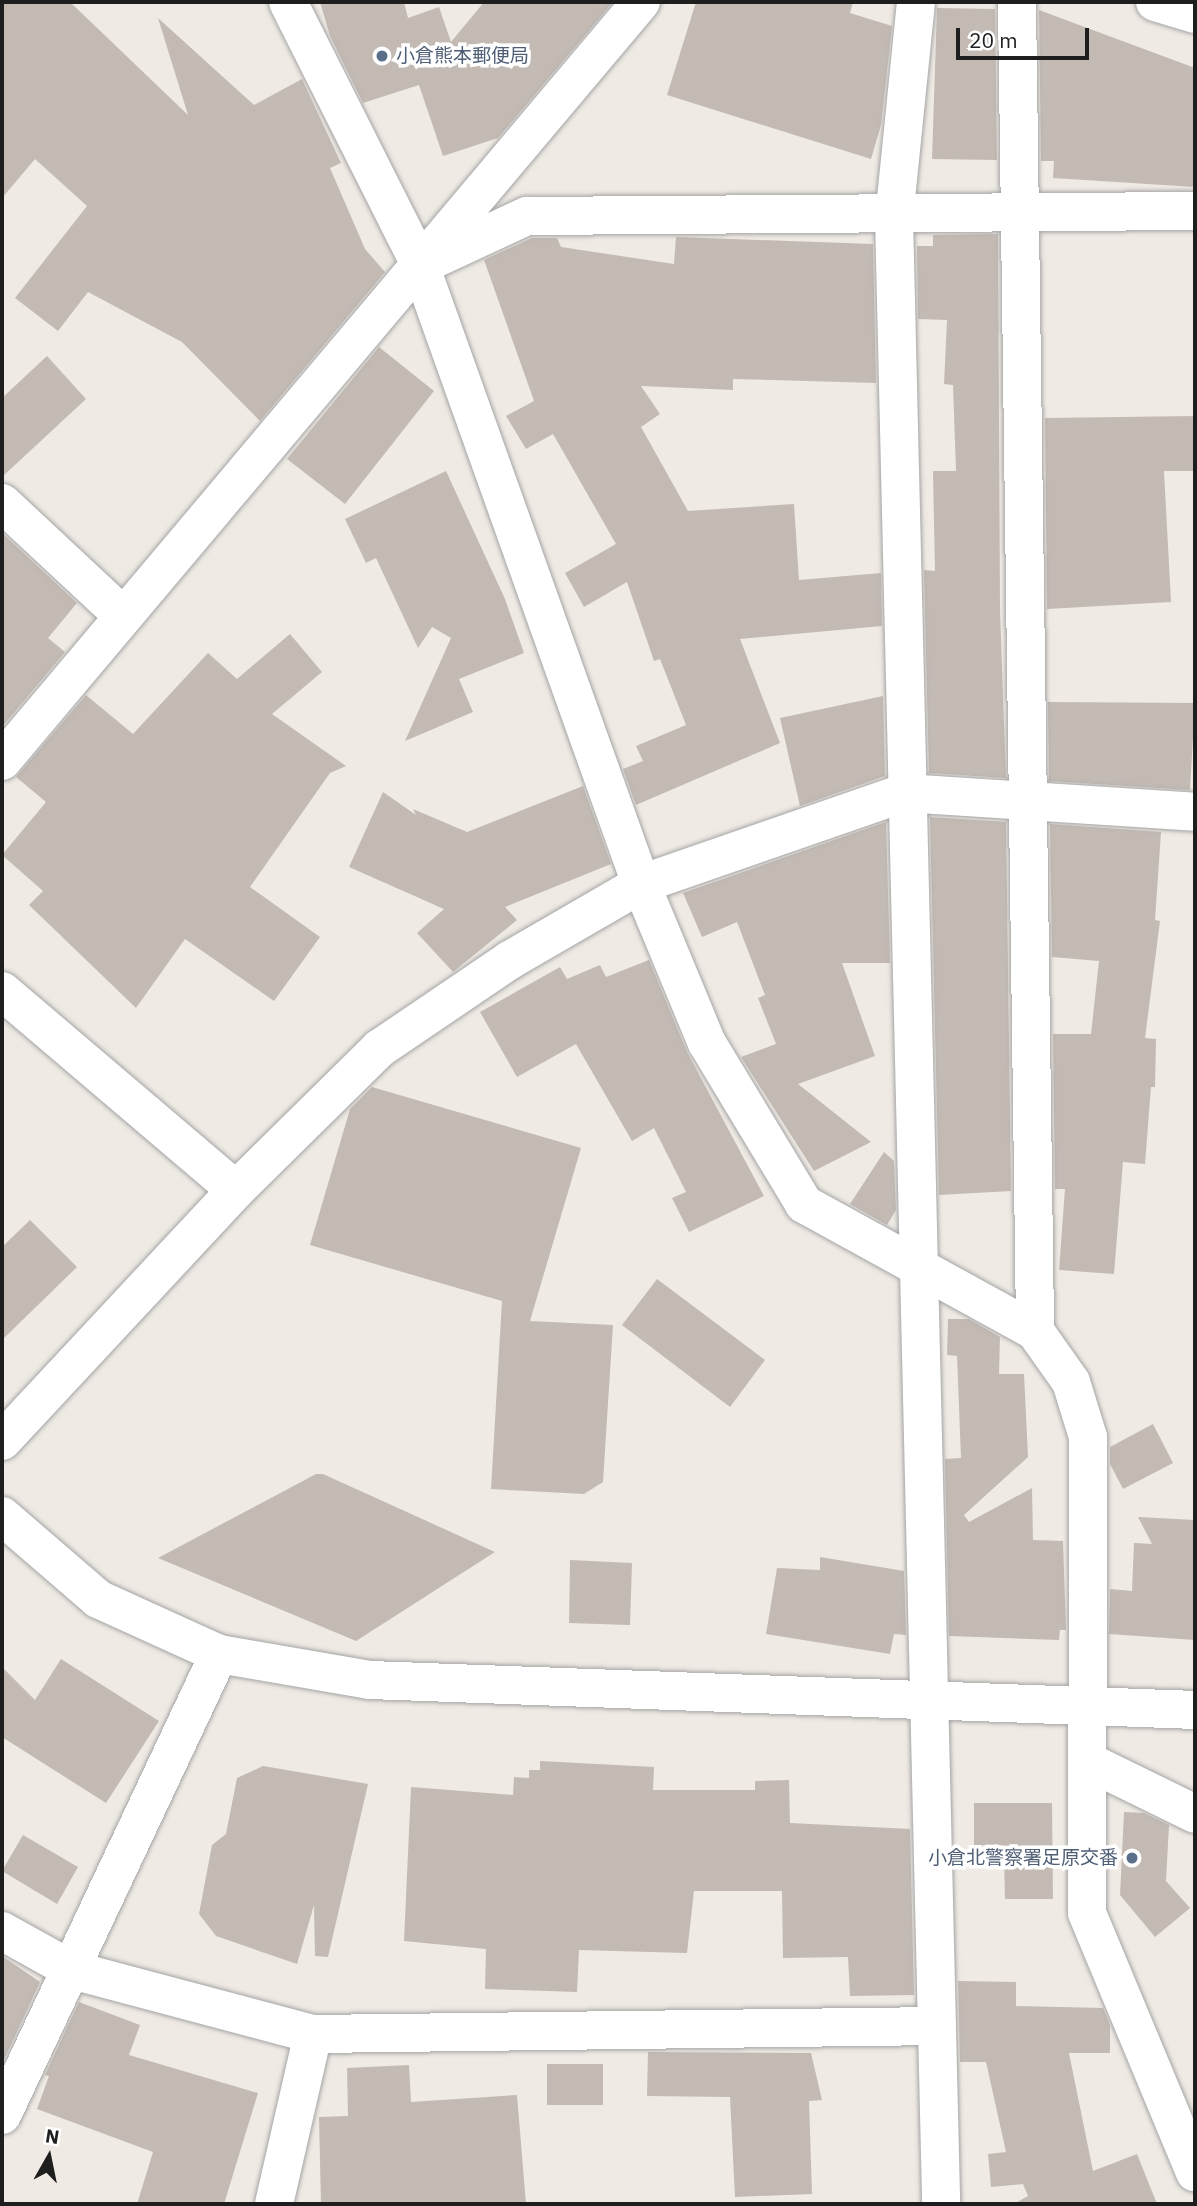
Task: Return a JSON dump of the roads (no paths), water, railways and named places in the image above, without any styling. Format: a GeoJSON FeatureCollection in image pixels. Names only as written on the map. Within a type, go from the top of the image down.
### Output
{"type":"FeatureCollection","features":[{"type":"Feature","properties":{"kind":"street"},"geometry":{"type":"LineString","coordinates":[[288,2],[420,265],[641,884],[707,1044],[804,1204],[1035,1331],[1072,1382],[1088,1437],[1087,1913],[1195,2172]]}},
{"type":"Feature","properties":{"kind":"street"},"geometry":{"type":"LineString","coordinates":[[2,761],[122,615],[641,2]]}},
{"type":"Feature","properties":{"kind":"street"},"geometry":{"type":"LineString","coordinates":[[916,2],[894,217],[904,793],[918,1265],[926,1697],[942,2204]]}},
{"type":"Feature","properties":{"kind":"street"},"geometry":{"type":"LineString","coordinates":[[1017,2],[1035,1331]]}},
{"type":"Feature","properties":{"kind":"street"},"geometry":{"type":"LineString","coordinates":[[1155,2],[1195,14]]}},
{"type":"Feature","properties":{"kind":"street"},"geometry":{"type":"LineString","coordinates":[[420,265],[527,216],[894,217],[1019,210],[1195,211]]}},
{"type":"Feature","properties":{"kind":"street"},"geometry":{"type":"LineString","coordinates":[[2,503],[122,615]]}},
{"type":"Feature","properties":{"kind":"street"},"geometry":{"type":"LineString","coordinates":[[2,1441],[236,1190],[380,1048],[510,960],[641,884],[904,793],[1195,812]]}},
{"type":"Feature","properties":{"kind":"street"},"geometry":{"type":"LineString","coordinates":[[2,991],[236,1190]]}},
{"type":"Feature","properties":{"kind":"street"},"geometry":{"type":"LineString","coordinates":[[2,1516],[98,1599],[219,1654],[370,1680],[926,1697],[1195,1710]]}},
{"type":"Feature","properties":{"kind":"street"},"geometry":{"type":"LineString","coordinates":[[2,2115],[219,1654]]}},
{"type":"Feature","properties":{"kind":"street"},"geometry":{"type":"LineString","coordinates":[[1087,1761],[1195,1814]]}},
{"type":"Feature","properties":{"kind":"street"},"geometry":{"type":"LineString","coordinates":[[2,1931],[72,1970],[219,2014],[313,2034],[937,2026]]}},
{"type":"Feature","properties":{"kind":"street"},"geometry":{"type":"LineString","coordinates":[[274,2204],[313,2034]]}},
{"type":"Feature","properties":{"kind":"place","name":"小倉熊本郵便局"},"geometry":{"type":"Point","coordinates":[382,56]}},
{"type":"Feature","properties":{"kind":"place","name":"小倉北警察署足原交番"},"geometry":{"type":"Point","coordinates":[1132,1858]}}]}
